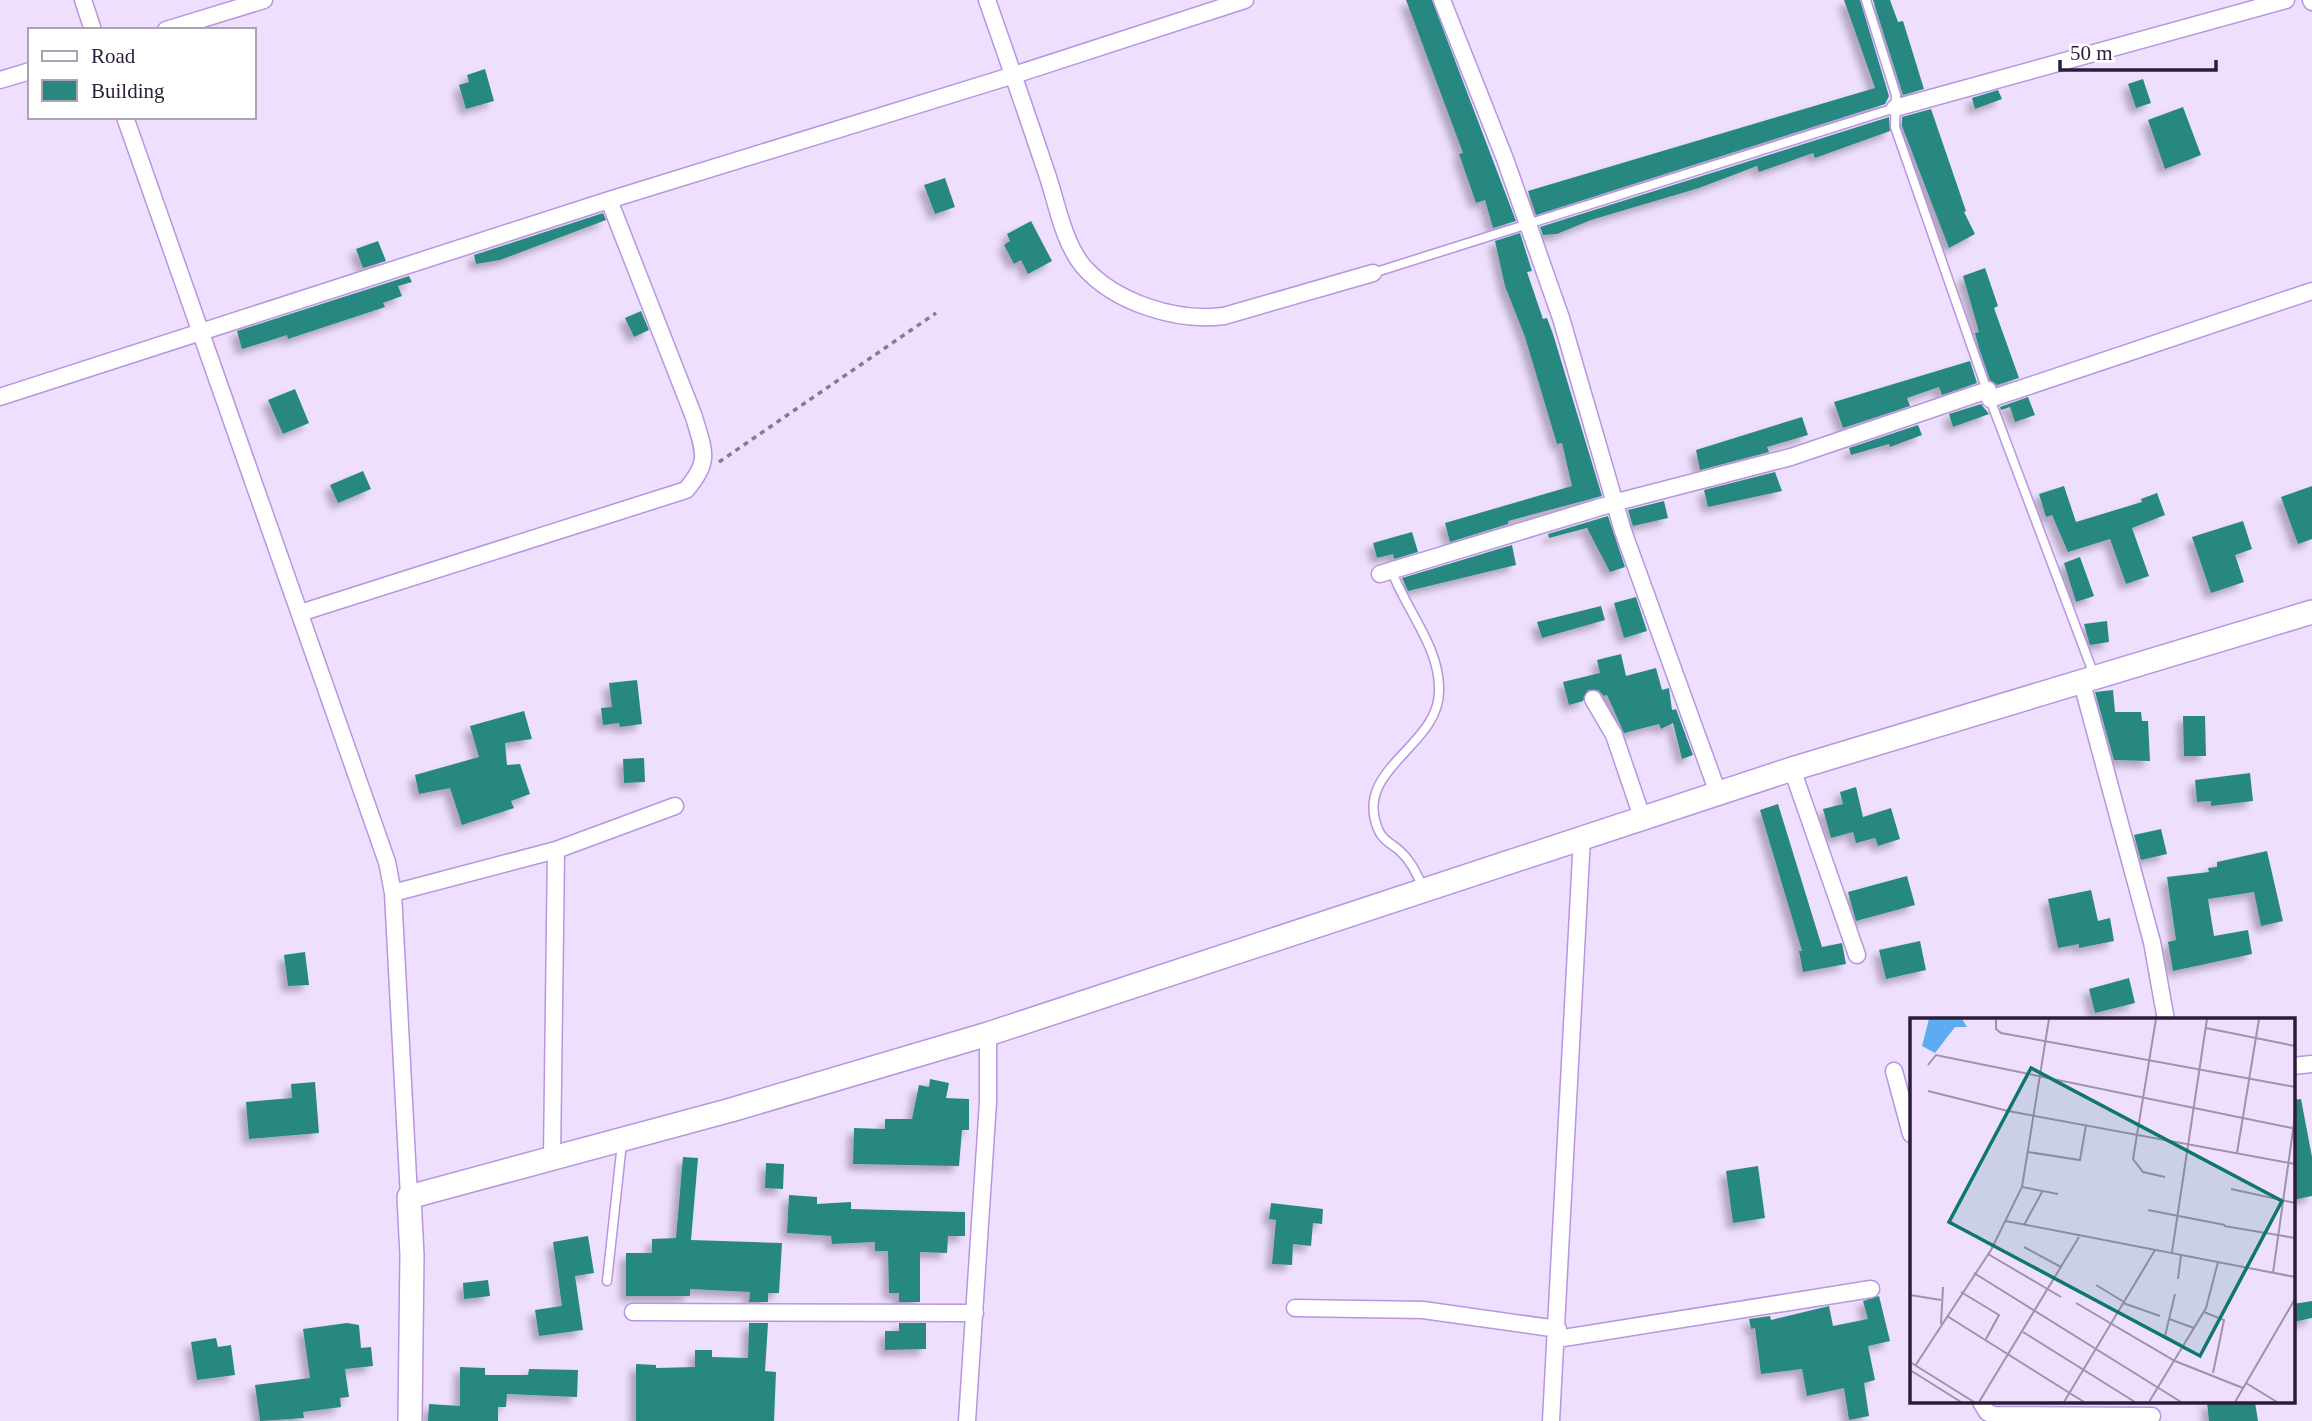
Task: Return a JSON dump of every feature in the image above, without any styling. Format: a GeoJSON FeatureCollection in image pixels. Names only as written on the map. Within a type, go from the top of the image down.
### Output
{"type":"FeatureCollection","features":[{"type":"Feature","properties":{"kind":"street"},"geometry":{"type":"LineString","coordinates":[[83,0],[92,28]]}},
{"type":"Feature","properties":{"kind":"street"},"geometry":{"type":"LineString","coordinates":[[173,28],[264,0]]}},
{"type":"Feature","properties":{"kind":"street"},"geometry":{"type":"LineString","coordinates":[[987,0],[1064,226],[1081,263],[1097,281],[1128,298],[1173,315],[1198,319],[1224,316],[1373,273]]}},
{"type":"Feature","properties":{"kind":"street"},"geometry":{"type":"LineString","coordinates":[[0,397],[609,200],[1014,75],[1245,0]]}},
{"type":"Feature","properties":{"kind":"street"},"geometry":{"type":"LineString","coordinates":[[1442,0],[1561,318],[1617,502],[1623,531],[1718,793]]}},
{"type":"Feature","properties":{"kind":"street"},"geometry":{"type":"LineString","coordinates":[[1895,108],[2286,0]]}},
{"type":"Feature","properties":{"kind":"street"},"geometry":{"type":"LineString","coordinates":[[0,80],[28,72]]}},
{"type":"Feature","properties":{"kind":"street"},"geometry":{"type":"LineString","coordinates":[[126,119],[377,827],[393,893],[412,1255],[410,1421]]}},
{"type":"Feature","properties":{"kind":"street"},"geometry":{"type":"LineString","coordinates":[[300,613],[686,491],[702,472],[703,449],[694,416],[609,200]]}},
{"type":"Feature","properties":{"kind":"street"},"geometry":{"type":"LineString","coordinates":[[1385,572],[1617,502],[1791,457],[2312,291]]}},
{"type":"Feature","properties":{"kind":"street"},"geometry":{"type":"LineString","coordinates":[[409,1197],[622,1140],[988,1034],[1792,769],[2312,612]]}},
{"type":"Feature","properties":{"kind":"street"},"geometry":{"type":"LineString","coordinates":[[2089,680],[2152,942],[2166,1018]]}},
{"type":"Feature","properties":{"kind":"street"},"geometry":{"type":"LineString","coordinates":[[1593,699],[1614,735],[1642,817]]}},
{"type":"Feature","properties":{"kind":"street"},"geometry":{"type":"LineString","coordinates":[[1792,769],[1857,955]]}},
{"type":"Feature","properties":{"kind":"street"},"geometry":{"type":"LineString","coordinates":[[393,893],[556,850],[674,806]]}},
{"type":"Feature","properties":{"kind":"street"},"geometry":{"type":"LineString","coordinates":[[1551,1421],[1558,1334],[1582,837]]}},
{"type":"Feature","properties":{"kind":"street"},"geometry":{"type":"LineString","coordinates":[[552,1158],[556,850]]}},
{"type":"Feature","properties":{"kind":"street"},"geometry":{"type":"LineString","coordinates":[[967,1421],[988,1102],[988,1034]]}},
{"type":"Feature","properties":{"kind":"street"},"geometry":{"type":"LineString","coordinates":[[2294,1066],[2312,1064]]}},
{"type":"Feature","properties":{"kind":"street"},"geometry":{"type":"LineString","coordinates":[[1895,1071],[1910,1130]]}},
{"type":"Feature","properties":{"kind":"street"},"geometry":{"type":"LineString","coordinates":[[1295,1308],[1423,1310],[1558,1334],[1871,1289]]}},
{"type":"Feature","properties":{"kind":"street"},"geometry":{"type":"LineString","coordinates":[[633,1312],[975,1313]]}},
{"type":"Feature","properties":{"kind":"street"},"geometry":{"type":"LineString","coordinates":[[1982,1404],[1987,1412],[1993,1415],[2152,1413]]}},
{"type":"Feature","properties":{"kind":"lane"},"geometry":{"type":"LineString","coordinates":[[1866,0],[1894,86],[1895,127],[2089,680]]}},
{"type":"Feature","properties":{"kind":"lane"},"geometry":{"type":"LineString","coordinates":[[1373,273],[1895,108]]}},
{"type":"Feature","properties":{"kind":"lane"},"geometry":{"type":"LineString","coordinates":[[1385,572],[1430,652],[1437,670],[1439,692],[1436,710],[1427,730],[1388,770],[1377,786],[1374,817],[1378,831],[1413,866],[1424,889]]}},
{"type":"Feature","properties":{"kind":"lane"},"geometry":{"type":"LineString","coordinates":[[607,1281],[622,1140]]}},
{"type":"Feature","properties":{"kind":"path"},"geometry":{"type":"LineString","coordinates":[[702,472],[729,457],[936,313]]}},
{"type":"Feature","properties":{"kind":"building"},"geometry":{"type":"Polygon","coordinates":[[[1406,0],[1432,0],[1516,221],[1493,228],[1485,200],[1476,203],[1459,154],[1463,153],[1406,0]]]}},
{"type":"Feature","properties":{"kind":"building"},"geometry":{"type":"Polygon","coordinates":[[[1844,0],[1860,0],[1889,96],[1885,104],[1536,215],[1528,191],[1875,88],[1844,0]]]}},
{"type":"Feature","properties":{"kind":"building"},"geometry":{"type":"Polygon","coordinates":[[[1873,0],[1890,0],[1898,22],[1903,21],[1924,89],[1903,95],[1873,0]]]}},
{"type":"Feature","properties":{"kind":"building"},"geometry":{"type":"Polygon","coordinates":[[[485,69],[494,101],[466,109],[459,85],[469,82],[467,75],[485,69]]]}},
{"type":"Feature","properties":{"kind":"building"},"geometry":{"type":"Polygon","coordinates":[[[2143,79],[2151,103],[2136,108],[2128,84],[2143,79]]]}},
{"type":"Feature","properties":{"kind":"building"},"geometry":{"type":"Polygon","coordinates":[[[1998,90],[2002,99],[1975,109],[1972,98],[1998,90]]]}},
{"type":"Feature","properties":{"kind":"building"},"geometry":{"type":"Polygon","coordinates":[[[2183,107],[2201,155],[2165,169],[2148,120],[2183,107]]]}},
{"type":"Feature","properties":{"kind":"building"},"geometry":{"type":"Polygon","coordinates":[[[1931,109],[1966,211],[1964,212],[1975,234],[1949,248],[1902,126],[1902,117],[1931,109]]]}},
{"type":"Feature","properties":{"kind":"building"},"geometry":{"type":"Polygon","coordinates":[[[1889,117],[1890,131],[1815,158],[1813,153],[1759,172],[1757,166],[1699,188],[1591,220],[1557,234],[1543,235],[1540,227],[1889,117]]]}},
{"type":"Feature","properties":{"kind":"building"},"geometry":{"type":"Polygon","coordinates":[[[945,178],[955,207],[935,214],[924,185],[945,178]]]}},
{"type":"Feature","properties":{"kind":"building"},"geometry":{"type":"Polygon","coordinates":[[[603,213],[606,220],[500,260],[476,264],[474,255],[603,213]]]}},
{"type":"Feature","properties":{"kind":"building"},"geometry":{"type":"Polygon","coordinates":[[[1031,221],[1052,261],[1028,274],[1021,260],[1014,264],[1004,245],[1010,241],[1007,234],[1031,221]]]}},
{"type":"Feature","properties":{"kind":"building"},"geometry":{"type":"Polygon","coordinates":[[[1520,233],[1532,271],[1527,272],[1543,319],[1547,318],[1553,334],[1602,496],[1508,521],[1508,524],[1450,542],[1445,523],[1572,486],[1562,443],[1557,444],[1525,337],[1505,286],[1495,241],[1520,233]]]}},
{"type":"Feature","properties":{"kind":"building"},"geometry":{"type":"Polygon","coordinates":[[[378,241],[386,261],[363,268],[356,249],[378,241]]]}},
{"type":"Feature","properties":{"kind":"building"},"geometry":{"type":"Polygon","coordinates":[[[1985,268],[1998,306],[1994,308],[2019,378],[1997,385],[1990,380],[1979,348],[1975,333],[1979,332],[1963,276],[1985,268]]]}},
{"type":"Feature","properties":{"kind":"building"},"geometry":{"type":"Polygon","coordinates":[[[409,276],[412,282],[398,286],[402,296],[383,303],[385,307],[288,339],[287,335],[242,349],[237,331],[409,276]]]}},
{"type":"Feature","properties":{"kind":"building"},"geometry":{"type":"Polygon","coordinates":[[[641,311],[649,330],[634,337],[625,318],[641,311]]]}},
{"type":"Feature","properties":{"kind":"building"},"geometry":{"type":"Polygon","coordinates":[[[1970,361],[1977,383],[1942,395],[1939,387],[1907,398],[1910,406],[1843,428],[1834,402],[1970,361]]]}},
{"type":"Feature","properties":{"kind":"building"},"geometry":{"type":"Polygon","coordinates":[[[295,389],[309,423],[283,434],[268,400],[295,389]]]}},
{"type":"Feature","properties":{"kind":"building"},"geometry":{"type":"Polygon","coordinates":[[[2028,397],[2035,415],[2015,422],[2010,407],[2001,410],[2000,407],[2028,397]]]}},
{"type":"Feature","properties":{"kind":"building"},"geometry":{"type":"Polygon","coordinates":[[[1981,404],[1989,414],[1953,427],[1949,414],[1981,404]]]}},
{"type":"Feature","properties":{"kind":"building"},"geometry":{"type":"Polygon","coordinates":[[[1802,417],[1808,435],[1767,447],[1769,452],[1700,470],[1696,450],[1802,417]]]}},
{"type":"Feature","properties":{"kind":"building"},"geometry":{"type":"Polygon","coordinates":[[[1918,425],[1922,435],[1890,447],[1889,444],[1851,455],[1849,448],[1918,425]]]}},
{"type":"Feature","properties":{"kind":"building"},"geometry":{"type":"Polygon","coordinates":[[[363,471],[371,489],[338,503],[330,485],[363,471]]]}},
{"type":"Feature","properties":{"kind":"building"},"geometry":{"type":"Polygon","coordinates":[[[1775,472],[1782,491],[1708,507],[1704,490],[1775,472]]]}},
{"type":"Feature","properties":{"kind":"building"},"geometry":{"type":"Polygon","coordinates":[[[2064,486],[2076,522],[2142,502],[2141,499],[2157,493],[2165,515],[2132,528],[2149,576],[2126,584],[2110,539],[2068,552],[2052,515],[2046,517],[2039,494],[2064,486]]]}},
{"type":"Feature","properties":{"kind":"building"},"geometry":{"type":"Polygon","coordinates":[[[2312,486],[2312,539],[2298,544],[2281,497],[2312,486]]]}},
{"type":"Feature","properties":{"kind":"building"},"geometry":{"type":"Polygon","coordinates":[[[1664,501],[1668,518],[1633,526],[1628,510],[1664,501]]]}},
{"type":"Feature","properties":{"kind":"building"},"geometry":{"type":"Polygon","coordinates":[[[1608,516],[1625,567],[1610,572],[1587,528],[1549,538],[1548,534],[1608,516]]]}},
{"type":"Feature","properties":{"kind":"building"},"geometry":{"type":"Polygon","coordinates":[[[2243,521],[2252,549],[2235,555],[2244,582],[2211,593],[2192,537],[2243,521]]]}},
{"type":"Feature","properties":{"kind":"building"},"geometry":{"type":"Polygon","coordinates":[[[1412,532],[1418,552],[1394,559],[1393,554],[1377,558],[1373,543],[1412,532]]]}},
{"type":"Feature","properties":{"kind":"building"},"geometry":{"type":"Polygon","coordinates":[[[1512,545],[1516,565],[1408,591],[1402,578],[1512,545]]]}},
{"type":"Feature","properties":{"kind":"building"},"geometry":{"type":"Polygon","coordinates":[[[2080,557],[2094,596],[2076,602],[2064,563],[2080,557]]]}},
{"type":"Feature","properties":{"kind":"building"},"geometry":{"type":"Polygon","coordinates":[[[1636,597],[1647,631],[1624,638],[1614,603],[1636,597]]]}},
{"type":"Feature","properties":{"kind":"building"},"geometry":{"type":"Polygon","coordinates":[[[1601,606],[1605,620],[1542,638],[1537,622],[1601,606]]]}},
{"type":"Feature","properties":{"kind":"building"},"geometry":{"type":"Polygon","coordinates":[[[2107,621],[2109,642],[2090,645],[2084,624],[2107,621]]]}},
{"type":"Feature","properties":{"kind":"building"},"geometry":{"type":"Polygon","coordinates":[[[1621,654],[1626,676],[1656,668],[1662,690],[1669,688],[1672,710],[1676,709],[1693,755],[1682,759],[1673,723],[1661,729],[1659,724],[1624,733],[1607,695],[1604,696],[1598,690],[1588,690],[1583,701],[1569,705],[1563,682],[1600,673],[1597,660],[1621,654]]]}},
{"type":"Feature","properties":{"kind":"building"},"geometry":{"type":"Polygon","coordinates":[[[637,680],[642,724],[620,727],[619,723],[603,725],[601,708],[612,707],[609,683],[637,680]]]}},
{"type":"Feature","properties":{"kind":"building"},"geometry":{"type":"Polygon","coordinates":[[[2113,690],[2115,712],[2141,712],[2142,721],[2148,721],[2150,761],[2114,760],[2095,692],[2113,690]]]}},
{"type":"Feature","properties":{"kind":"building"},"geometry":{"type":"Polygon","coordinates":[[[524,711],[532,739],[505,743],[507,765],[520,764],[530,794],[511,801],[514,808],[462,825],[450,788],[419,794],[415,775],[479,757],[470,726],[524,711]]]}},
{"type":"Feature","properties":{"kind":"building"},"geometry":{"type":"Polygon","coordinates":[[[2183,716],[2205,716],[2206,756],[2184,756],[2183,716]]]}},
{"type":"Feature","properties":{"kind":"building"},"geometry":{"type":"Polygon","coordinates":[[[644,758],[645,782],[624,783],[623,759],[644,758]]]}},
{"type":"Feature","properties":{"kind":"building"},"geometry":{"type":"Polygon","coordinates":[[[2250,773],[2253,801],[2211,806],[2211,801],[2197,802],[2195,780],[2250,773]]]}},
{"type":"Feature","properties":{"kind":"building"},"geometry":{"type":"Polygon","coordinates":[[[1856,787],[1863,817],[1891,808],[1900,839],[1878,846],[1875,838],[1856,843],[1853,832],[1831,838],[1823,809],[1843,804],[1840,792],[1856,787]]]}},
{"type":"Feature","properties":{"kind":"building"},"geometry":{"type":"Polygon","coordinates":[[[1778,804],[1822,947],[1842,943],[1846,964],[1803,972],[1799,951],[1802,951],[1760,810],[1778,804]]]}},
{"type":"Feature","properties":{"kind":"building"},"geometry":{"type":"Polygon","coordinates":[[[2161,829],[2167,854],[2141,860],[2134,835],[2161,829]]]}},
{"type":"Feature","properties":{"kind":"building"},"geometry":{"type":"Polygon","coordinates":[[[2267,851],[2283,921],[2261,926],[2254,892],[2208,899],[2214,936],[2248,930],[2252,954],[2173,971],[2168,942],[2176,940],[2167,877],[2209,872],[2208,868],[2217,867],[2217,862],[2267,851]]]}},
{"type":"Feature","properties":{"kind":"building"},"geometry":{"type":"Polygon","coordinates":[[[1907,876],[1915,905],[1856,921],[1848,892],[1907,876]]]}},
{"type":"Feature","properties":{"kind":"building"},"geometry":{"type":"Polygon","coordinates":[[[2091,890],[2098,921],[2110,918],[2114,941],[2079,948],[2079,944],[2058,948],[2048,899],[2091,890]]]}},
{"type":"Feature","properties":{"kind":"building"},"geometry":{"type":"Polygon","coordinates":[[[1920,941],[1926,970],[1886,979],[1879,950],[1920,941]]]}},
{"type":"Feature","properties":{"kind":"building"},"geometry":{"type":"Polygon","coordinates":[[[305,952],[309,985],[288,986],[284,955],[305,952]]]}},
{"type":"Feature","properties":{"kind":"building"},"geometry":{"type":"Polygon","coordinates":[[[2129,978],[2135,1003],[2095,1013],[2089,989],[2129,978]]]}},
{"type":"Feature","properties":{"kind":"building"},"geometry":{"type":"Polygon","coordinates":[[[930,1079],[949,1083],[946,1098],[969,1099],[969,1130],[962,1130],[959,1166],[853,1164],[854,1128],[885,1129],[885,1119],[912,1119],[919,1085],[929,1087],[930,1079]]]}},
{"type":"Feature","properties":{"kind":"building"},"geometry":{"type":"Polygon","coordinates":[[[315,1082],[319,1133],[249,1139],[246,1102],[292,1098],[291,1084],[315,1082]]]}},
{"type":"Feature","properties":{"kind":"building"},"geometry":{"type":"Polygon","coordinates":[[[2301,1099],[2312,1157],[2312,1196],[2294,1200],[2294,1100],[2301,1099]]]}},
{"type":"Feature","properties":{"kind":"building"},"geometry":{"type":"Polygon","coordinates":[[[683,1157],[698,1158],[691,1240],[782,1243],[779,1293],[768,1293],[768,1302],[749,1302],[750,1292],[690,1289],[690,1296],[626,1296],[626,1253],[652,1253],[652,1239],[676,1238],[683,1157]]]}},
{"type":"Feature","properties":{"kind":"building"},"geometry":{"type":"Polygon","coordinates":[[[766,1163],[784,1164],[783,1189],[765,1188],[766,1163]]]}},
{"type":"Feature","properties":{"kind":"building"},"geometry":{"type":"Polygon","coordinates":[[[1758,1166],[1765,1218],[1733,1223],[1726,1171],[1758,1166]]]}},
{"type":"Feature","properties":{"kind":"building"},"geometry":{"type":"Polygon","coordinates":[[[789,1195],[817,1197],[817,1204],[851,1202],[851,1209],[965,1212],[965,1236],[948,1236],[947,1253],[920,1252],[920,1302],[899,1302],[899,1293],[889,1293],[888,1251],[875,1251],[875,1242],[832,1244],[831,1236],[787,1233],[789,1195]]]}},
{"type":"Feature","properties":{"kind":"building"},"geometry":{"type":"Polygon","coordinates":[[[1271,1203],[1323,1209],[1322,1224],[1313,1223],[1311,1246],[1293,1244],[1292,1265],[1272,1264],[1276,1220],[1269,1219],[1271,1203]]]}},
{"type":"Feature","properties":{"kind":"building"},"geometry":{"type":"Polygon","coordinates":[[[588,1236],[594,1273],[575,1276],[583,1330],[539,1336],[535,1310],[562,1306],[553,1242],[588,1236]]]}},
{"type":"Feature","properties":{"kind":"building"},"geometry":{"type":"Polygon","coordinates":[[[488,1280],[490,1296],[464,1299],[463,1283],[488,1280]]]}},
{"type":"Feature","properties":{"kind":"building"},"geometry":{"type":"Polygon","coordinates":[[[1879,1296],[1890,1341],[1868,1346],[1875,1380],[1864,1383],[1869,1416],[1849,1420],[1844,1388],[1807,1396],[1802,1369],[1761,1374],[1755,1328],[1751,1329],[1749,1319],[1770,1316],[1771,1320],[1829,1306],[1833,1326],[1868,1319],[1863,1301],[1879,1296]]]}},
{"type":"Feature","properties":{"kind":"building"},"geometry":{"type":"Polygon","coordinates":[[[2312,1301],[2312,1318],[2294,1322],[2294,1304],[2312,1301]]]}},
{"type":"Feature","properties":{"kind":"building"},"geometry":{"type":"Polygon","coordinates":[[[347,1323],[359,1325],[361,1348],[371,1347],[373,1366],[345,1369],[349,1397],[340,1398],[341,1407],[303,1412],[304,1418],[260,1421],[255,1385],[310,1378],[303,1329],[347,1323]]]}},
{"type":"Feature","properties":{"kind":"building"},"geometry":{"type":"Polygon","coordinates":[[[749,1323],[768,1323],[765,1371],[776,1372],[774,1421],[636,1421],[636,1364],[656,1365],[656,1368],[695,1367],[695,1350],[712,1350],[712,1357],[748,1358],[749,1323]]]}},
{"type":"Feature","properties":{"kind":"building"},"geometry":{"type":"Polygon","coordinates":[[[899,1323],[926,1323],[926,1349],[885,1350],[885,1331],[899,1331],[899,1323]]]}},
{"type":"Feature","properties":{"kind":"building"},"geometry":{"type":"Polygon","coordinates":[[[216,1338],[218,1347],[231,1345],[235,1375],[197,1380],[191,1342],[216,1338]]]}},
{"type":"Feature","properties":{"kind":"building"},"geometry":{"type":"Polygon","coordinates":[[[460,1367],[485,1368],[485,1375],[528,1375],[529,1369],[578,1370],[577,1397],[507,1394],[506,1407],[498,1407],[498,1421],[428,1421],[429,1404],[460,1406],[460,1367]]]}},
{"type":"Feature","properties":{"kind":"building"},"geometry":{"type":"Polygon","coordinates":[[[2207,1404],[2255,1404],[2258,1421],[2209,1421],[2207,1404]]]}}]}
